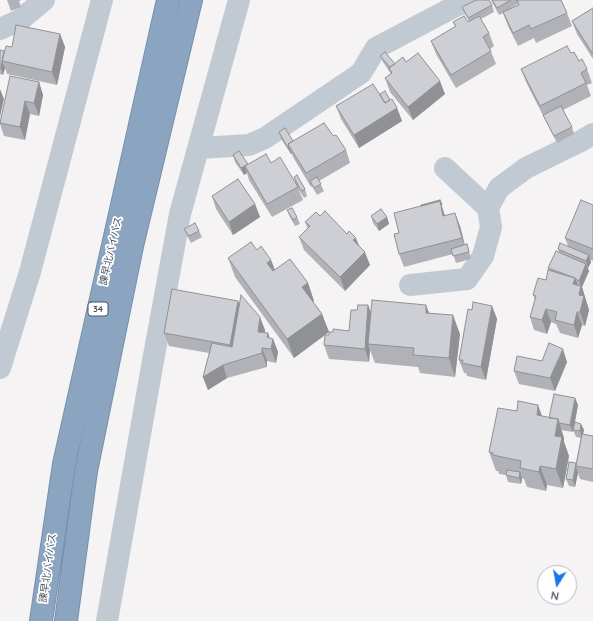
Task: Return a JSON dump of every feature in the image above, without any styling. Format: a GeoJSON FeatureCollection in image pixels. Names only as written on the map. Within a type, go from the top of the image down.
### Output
{"type":"FeatureCollection","features":[{"type":"Feature","properties":{"kind":"highway","name":"諫早北バイパス"},"geometry":{"type":"LineString","coordinates":[[41,621],[64,464],[168,0]]}},
{"type":"Feature","properties":{"kind":"highway","name":"諫早北バイパス"},"geometry":{"type":"LineString","coordinates":[[66,621],[86,471],[132,246],[191,0]]}},
{"type":"Feature","properties":{"kind":"street"},"geometry":{"type":"LineString","coordinates":[[0,29],[20,20],[44,0]]}},
{"type":"Feature","properties":{"kind":"street"},"geometry":{"type":"LineString","coordinates":[[0,368],[30,272],[102,0]]}},
{"type":"Feature","properties":{"kind":"street"},"geometry":{"type":"LineString","coordinates":[[107,621],[180,214],[239,0]]}},
{"type":"Feature","properties":{"kind":"street"},"geometry":{"type":"LineString","coordinates":[[199,148],[248,145],[265,138],[361,73],[376,48],[467,0]]}},
{"type":"Feature","properties":{"kind":"street"},"geometry":{"type":"LineString","coordinates":[[410,285],[467,279],[483,256],[491,227],[488,208],[499,188],[526,168],[593,134]]}},
{"type":"Feature","properties":{"kind":"street"},"geometry":{"type":"LineString","coordinates":[[445,168],[488,208]]}},
{"type":"Feature","properties":{"kind":"building"},"geometry":{"type":"Polygon","coordinates":[[[476,0],[489,0],[492,5],[468,18],[462,7],[476,0]]]}},
{"type":"Feature","properties":{"kind":"building"},"geometry":{"type":"Polygon","coordinates":[[[492,0],[511,0],[497,8],[492,0]]]}},
{"type":"Feature","properties":{"kind":"building"},"geometry":{"type":"Polygon","coordinates":[[[517,0],[561,0],[567,13],[531,29],[529,25],[513,33],[503,12],[519,5],[517,0]]]}},
{"type":"Feature","properties":{"kind":"building"},"geometry":{"type":"Polygon","coordinates":[[[593,8],[593,54],[572,21],[593,8]]]}},
{"type":"Feature","properties":{"kind":"building"},"geometry":{"type":"Polygon","coordinates":[[[464,16],[468,22],[479,16],[489,33],[483,37],[491,51],[451,75],[431,41],[456,26],[453,22],[464,16]]]}},
{"type":"Feature","properties":{"kind":"building"},"geometry":{"type":"Polygon","coordinates":[[[16,25],[60,34],[52,72],[2,61],[6,46],[12,47],[16,25]]]}},
{"type":"Feature","properties":{"kind":"building"},"geometry":{"type":"Polygon","coordinates":[[[567,46],[571,53],[574,52],[579,61],[582,59],[587,69],[581,73],[586,83],[540,106],[521,69],[567,46]]]}},
{"type":"Feature","properties":{"kind":"building"},"geometry":{"type":"Polygon","coordinates":[[[0,50],[4,51],[1,68],[0,68],[0,50]]]}},
{"type":"Feature","properties":{"kind":"building"},"geometry":{"type":"Polygon","coordinates":[[[385,52],[395,64],[390,67],[380,56],[385,52]]]}},
{"type":"Feature","properties":{"kind":"building"},"geometry":{"type":"Polygon","coordinates":[[[418,53],[440,81],[408,107],[385,78],[392,73],[389,68],[403,57],[406,62],[418,53]]]}},
{"type":"Feature","properties":{"kind":"building"},"geometry":{"type":"Polygon","coordinates":[[[10,76],[39,82],[34,103],[25,101],[20,127],[0,123],[10,76]]]}},
{"type":"Feature","properties":{"kind":"building"},"geometry":{"type":"Polygon","coordinates":[[[373,84],[385,103],[392,99],[397,108],[354,135],[336,106],[373,84]]]}},
{"type":"Feature","properties":{"kind":"building"},"geometry":{"type":"Polygon","coordinates":[[[385,91],[390,100],[385,103],[380,94],[385,91]]]}},
{"type":"Feature","properties":{"kind":"building"},"geometry":{"type":"Polygon","coordinates":[[[561,106],[572,127],[554,136],[543,115],[561,106]]]}},
{"type":"Feature","properties":{"kind":"building"},"geometry":{"type":"Polygon","coordinates":[[[324,123],[334,136],[336,135],[346,150],[306,173],[288,144],[324,123]]]}},
{"type":"Feature","properties":{"kind":"building"},"geometry":{"type":"Polygon","coordinates":[[[285,128],[293,141],[288,144],[288,148],[279,132],[285,128]]]}},
{"type":"Feature","properties":{"kind":"building"},"geometry":{"type":"Polygon","coordinates":[[[239,151],[248,164],[241,168],[233,155],[239,151]]]}},
{"type":"Feature","properties":{"kind":"building"},"geometry":{"type":"Polygon","coordinates":[[[266,154],[271,163],[280,157],[298,187],[267,204],[245,166],[266,154]]]}},
{"type":"Feature","properties":{"kind":"building"},"geometry":{"type":"Polygon","coordinates":[[[297,175],[305,189],[301,191],[294,177],[297,175]]]}},
{"type":"Feature","properties":{"kind":"building"},"geometry":{"type":"Polygon","coordinates":[[[317,177],[321,184],[314,188],[310,181],[317,177]]]}},
{"type":"Feature","properties":{"kind":"building"},"geometry":{"type":"Polygon","coordinates":[[[238,179],[255,204],[229,222],[212,196],[238,179]]]}},
{"type":"Feature","properties":{"kind":"building"},"geometry":{"type":"Polygon","coordinates":[[[440,200],[442,205],[440,201],[421,206],[421,205],[440,200]]]}},
{"type":"Feature","properties":{"kind":"building"},"geometry":{"type":"Polygon","coordinates":[[[581,200],[593,205],[593,249],[565,238],[581,200]]]}},
{"type":"Feature","properties":{"kind":"building"},"geometry":{"type":"Polygon","coordinates":[[[440,201],[443,216],[455,213],[462,238],[399,254],[394,234],[399,233],[394,213],[440,201]]]}},
{"type":"Feature","properties":{"kind":"building"},"geometry":{"type":"Polygon","coordinates":[[[292,208],[297,217],[293,220],[287,210],[292,208]]]}},
{"type":"Feature","properties":{"kind":"building"},"geometry":{"type":"Polygon","coordinates":[[[381,209],[387,217],[377,224],[371,216],[381,209]]]}},
{"type":"Feature","properties":{"kind":"building"},"geometry":{"type":"Polygon","coordinates":[[[325,211],[347,234],[349,231],[356,238],[353,240],[365,252],[340,277],[299,237],[310,226],[305,222],[316,212],[320,216],[325,211]]]}},
{"type":"Feature","properties":{"kind":"building"},"geometry":{"type":"Polygon","coordinates":[[[195,223],[199,231],[189,236],[184,229],[195,223]]]}},
{"type":"Feature","properties":{"kind":"building"},"geometry":{"type":"Polygon","coordinates":[[[251,242],[257,250],[261,246],[271,260],[267,263],[273,271],[290,259],[308,283],[302,287],[322,314],[287,339],[228,258],[251,242]]]}},
{"type":"Feature","properties":{"kind":"building"},"geometry":{"type":"Polygon","coordinates":[[[560,243],[589,255],[586,261],[558,249],[560,243]]]}},
{"type":"Feature","properties":{"kind":"building"},"geometry":{"type":"Polygon","coordinates":[[[467,244],[469,252],[453,256],[451,249],[467,244]]]}},
{"type":"Feature","properties":{"kind":"building"},"geometry":{"type":"Polygon","coordinates":[[[556,251],[586,264],[579,281],[575,278],[548,268],[556,251]]]}},
{"type":"Feature","properties":{"kind":"building"},"geometry":{"type":"Polygon","coordinates":[[[548,270],[575,278],[573,284],[581,286],[579,295],[584,296],[580,312],[577,312],[574,325],[555,320],[557,312],[546,309],[542,320],[530,317],[536,296],[533,295],[538,278],[546,280],[548,270]]]}},
{"type":"Feature","properties":{"kind":"building"},"geometry":{"type":"Polygon","coordinates":[[[172,289],[238,301],[230,345],[164,333],[172,289]]]}},
{"type":"Feature","properties":{"kind":"building"},"geometry":{"type":"Polygon","coordinates":[[[241,295],[260,317],[258,332],[268,333],[267,337],[273,339],[271,349],[262,348],[262,353],[223,365],[203,377],[212,343],[232,347],[241,295]]]}},
{"type":"Feature","properties":{"kind":"building"},"geometry":{"type":"Polygon","coordinates":[[[372,300],[426,305],[426,313],[453,315],[449,358],[413,355],[414,348],[368,344],[372,300]]]}},
{"type":"Feature","properties":{"kind":"building"},"geometry":{"type":"Polygon","coordinates":[[[473,302],[492,306],[481,367],[462,363],[463,360],[459,360],[468,309],[472,310],[473,302]]]}},
{"type":"Feature","properties":{"kind":"building"},"geometry":{"type":"Polygon","coordinates":[[[358,305],[368,305],[365,349],[324,345],[325,335],[329,335],[329,332],[333,332],[333,329],[349,331],[351,310],[357,310],[358,305]]]}},
{"type":"Feature","properties":{"kind":"building"},"geometry":{"type":"Polygon","coordinates":[[[549,343],[563,349],[550,378],[514,371],[517,356],[542,361],[549,343]]]}},
{"type":"Feature","properties":{"kind":"building"},"geometry":{"type":"Polygon","coordinates":[[[554,394],[575,398],[570,425],[559,423],[558,419],[549,418],[554,394]]]}},
{"type":"Feature","properties":{"kind":"building"},"geometry":{"type":"Polygon","coordinates":[[[518,401],[538,405],[537,415],[558,419],[555,436],[562,437],[556,469],[540,466],[539,472],[520,468],[521,461],[493,455],[493,453],[489,452],[498,408],[517,411],[518,401]]]}},
{"type":"Feature","properties":{"kind":"building"},"geometry":{"type":"Polygon","coordinates":[[[575,422],[581,424],[580,431],[573,430],[575,422]]]}},
{"type":"Feature","properties":{"kind":"building"},"geometry":{"type":"Polygon","coordinates":[[[582,434],[593,436],[593,469],[576,466],[582,434]]]}},
{"type":"Feature","properties":{"kind":"building"},"geometry":{"type":"Polygon","coordinates":[[[569,462],[576,463],[573,480],[566,479],[569,462]]]}},
{"type":"Feature","properties":{"kind":"building"},"geometry":{"type":"Polygon","coordinates":[[[507,470],[520,472],[519,478],[506,475],[507,470]]]}}]}
